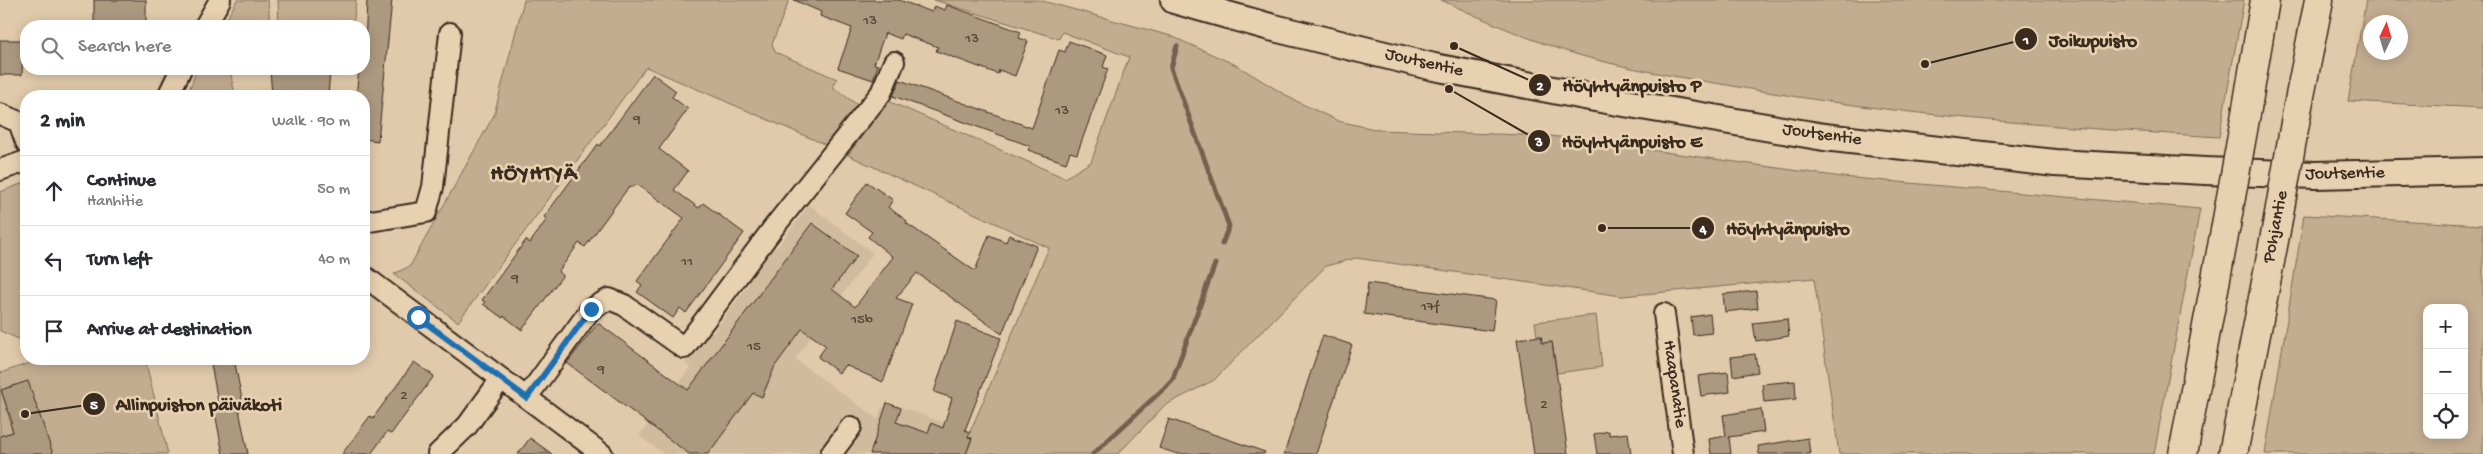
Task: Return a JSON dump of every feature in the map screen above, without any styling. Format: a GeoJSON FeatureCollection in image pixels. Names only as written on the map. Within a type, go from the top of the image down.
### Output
{"type":"FeatureCollection","features":[{"type":"Feature","properties":{"kind":"highway"},"geometry":{"type":"LineString","coordinates":[[2183,454],[2226,225],[2265,0]]}},
{"type":"Feature","properties":{"kind":"highway","name":"Pohjantie"},"geometry":{"type":"LineString","coordinates":[[2233,454],[2319,0]]}},
{"type":"Feature","properties":{"kind":"main road","name":"Joutsentie"},"geometry":{"type":"LineString","coordinates":[[1174,0],[1270,27],[1434,67],[1595,98],[1824,137],[2054,163],[2204,172],[2314,175],[2483,171]]}},
{"type":"Feature","properties":{"kind":"street"},"geometry":{"type":"LineString","coordinates":[[208,20],[220,0]]}},
{"type":"Feature","properties":{"kind":"street"},"geometry":{"type":"LineString","coordinates":[[370,221],[426,212],[429,206],[433,188],[450,33]]}},
{"type":"Feature","properties":{"kind":"street"},"geometry":{"type":"LineString","coordinates":[[527,398],[591,309],[609,299],[624,305],[684,348],[774,228],[872,106],[881,93],[894,62]]}},
{"type":"Feature","properties":{"kind":"street"},"geometry":{"type":"LineString","coordinates":[[171,90],[178,75]]}},
{"type":"Feature","properties":{"kind":"street"},"geometry":{"type":"LineString","coordinates":[[0,114],[19,122],[20,125]]}},
{"type":"Feature","properties":{"kind":"street"},"geometry":{"type":"LineString","coordinates":[[0,170],[20,163]]}},
{"type":"Feature","properties":{"kind":"street"},"geometry":{"type":"LineString","coordinates":[[370,281],[602,454]]}},
{"type":"Feature","properties":{"kind":"street","name":"Haapanatie"},"geometry":{"type":"LineString","coordinates":[[1664,314],[1683,454]]}},
{"type":"Feature","properties":{"kind":"street"},"geometry":{"type":"LineString","coordinates":[[438,454],[467,426],[501,379]]}},
{"type":"Feature","properties":{"kind":"street"},"geometry":{"type":"LineString","coordinates":[[831,454],[850,428]]}},
{"type":"Feature","properties":{"kind":"shaded area"},"geometry":{"type":"Polygon","coordinates":[[[237,0],[268,0],[270,20],[226,20],[237,0]]]}},
{"type":"Feature","properties":{"kind":"shaded area"},"geometry":{"type":"Polygon","coordinates":[[[278,0],[356,0],[354,20],[279,20],[278,0]]]}},
{"type":"Feature","properties":{"kind":"shaded area"},"geometry":{"type":"Polygon","coordinates":[[[524,0],[789,0],[772,44],[775,52],[837,79],[833,87],[860,107],[831,147],[646,67],[458,322],[394,274],[410,266],[494,115],[524,0]]]}},
{"type":"Feature","properties":{"kind":"shaded area"},"geometry":{"type":"Polygon","coordinates":[[[934,0],[1039,0],[1171,36],[1236,65],[1292,99],[1338,121],[1379,130],[1551,136],[1842,177],[2200,209],[2154,454],[1839,454],[1814,278],[1622,296],[1356,258],[1326,266],[1214,380],[1164,406],[1118,454],[966,454],[972,439],[968,437],[970,432],[1049,248],[848,155],[888,101],[1065,178],[1091,162],[1129,57],[1062,32],[1059,39],[934,0]]]}},
{"type":"Feature","properties":{"kind":"shaded area"},"geometry":{"type":"Polygon","coordinates":[[[1441,0],[2244,0],[2219,137],[2095,129],[1911,112],[1788,95],[1672,76],[1582,56],[1510,31],[1441,0]]]}},
{"type":"Feature","properties":{"kind":"shaded area"},"geometry":{"type":"Polygon","coordinates":[[[2366,0],[2483,0],[2483,108],[2348,101],[2363,17],[2363,60],[2408,60],[2408,15],[2363,15],[2366,0]]]}},
{"type":"Feature","properties":{"kind":"shaded area"},"geometry":{"type":"Polygon","coordinates":[[[195,75],[231,75],[234,90],[189,90],[195,75]]]}},
{"type":"Feature","properties":{"kind":"shaded area"},"geometry":{"type":"Polygon","coordinates":[[[20,184],[20,339],[0,331],[0,192],[20,184]]]}},
{"type":"Feature","properties":{"kind":"shaded area"},"geometry":{"type":"Polygon","coordinates":[[[809,205],[873,253],[795,359],[878,419],[881,409],[890,403],[948,424],[972,438],[966,454],[664,454],[639,436],[690,368],[685,363],[709,331],[713,333],[749,284],[746,281],[773,245],[777,248],[809,205]]]}},
{"type":"Feature","properties":{"kind":"shaded area"},"geometry":{"type":"Polygon","coordinates":[[[2304,215],[2483,225],[2483,454],[2265,454],[2304,215]]]}},
{"type":"Feature","properties":{"kind":"shaded area"},"geometry":{"type":"Polygon","coordinates":[[[1596,315],[1602,367],[1557,373],[1552,342],[1542,343],[1541,336],[1537,336],[1535,322],[1596,315]]]}},
{"type":"Feature","properties":{"kind":"shaded area"},"geometry":{"type":"Polygon","coordinates":[[[24,365],[146,365],[168,454],[53,454],[2,391],[13,432],[0,436],[0,373],[24,365]]]}},
{"type":"Feature","properties":{"kind":"building"},"geometry":{"type":"Polygon","coordinates":[[[94,0],[146,0],[146,20],[94,20],[94,0]]]}},
{"type":"Feature","properties":{"kind":"building"},"geometry":{"type":"Polygon","coordinates":[[[367,0],[392,0],[378,141],[370,140],[370,90],[357,90],[358,75],[370,75],[370,20],[366,20],[367,0]]]}},
{"type":"Feature","properties":{"kind":"building"},"geometry":{"type":"Polygon","coordinates":[[[794,0],[899,0],[932,12],[934,6],[945,10],[947,5],[1021,32],[1019,38],[1028,41],[1015,76],[999,70],[998,74],[936,51],[938,47],[903,34],[901,39],[885,33],[874,64],[878,65],[873,80],[838,68],[852,28],[820,16],[821,12],[794,0]]]}},
{"type":"Feature","properties":{"kind":"building"},"geometry":{"type":"Polygon","coordinates":[[[0,40],[20,40],[20,75],[0,75],[0,40]]]}},
{"type":"Feature","properties":{"kind":"building"},"geometry":{"type":"Polygon","coordinates":[[[1069,41],[1107,55],[1103,67],[1108,69],[1077,154],[1070,152],[1066,163],[1028,150],[1030,146],[893,96],[900,80],[1032,128],[1059,50],[1065,52],[1069,41]]]}},
{"type":"Feature","properties":{"kind":"building"},"geometry":{"type":"Polygon","coordinates":[[[653,74],[676,91],[672,97],[688,109],[659,149],[688,171],[674,190],[699,208],[703,203],[744,233],[686,313],[680,308],[673,318],[637,292],[642,285],[637,281],[684,218],[638,185],[628,188],[585,247],[579,243],[558,272],[563,275],[522,330],[504,316],[503,318],[483,304],[485,302],[482,300],[526,240],[530,243],[547,219],[544,217],[653,74]]]}},
{"type":"Feature","properties":{"kind":"building"},"geometry":{"type":"Polygon","coordinates":[[[270,75],[330,75],[328,90],[272,90],[270,75]]]}},
{"type":"Feature","properties":{"kind":"building"},"geometry":{"type":"Polygon","coordinates":[[[867,182],[893,200],[888,207],[907,221],[906,223],[975,271],[989,235],[1006,242],[1009,235],[1037,246],[1002,334],[917,273],[896,298],[912,304],[883,382],[845,365],[839,373],[818,357],[826,346],[802,329],[775,366],[762,397],[753,393],[708,454],[689,454],[567,363],[598,323],[688,390],[812,223],[857,256],[832,289],[855,307],[893,257],[868,237],[872,232],[845,213],[867,182]]]}},
{"type":"Feature","properties":{"kind":"building"},"geometry":{"type":"Polygon","coordinates":[[[1368,283],[1496,300],[1492,331],[1364,314],[1368,283]]]}},
{"type":"Feature","properties":{"kind":"building"},"geometry":{"type":"Polygon","coordinates":[[[1756,291],[1758,308],[1725,312],[1723,294],[1756,291]]]}},
{"type":"Feature","properties":{"kind":"building"},"geometry":{"type":"Polygon","coordinates":[[[1710,314],[1712,333],[1693,335],[1691,317],[1710,314]]]}},
{"type":"Feature","properties":{"kind":"building"},"geometry":{"type":"Polygon","coordinates":[[[1787,319],[1789,336],[1756,341],[1753,323],[1787,319]]]}},
{"type":"Feature","properties":{"kind":"building"},"geometry":{"type":"Polygon","coordinates":[[[957,321],[1001,338],[965,430],[970,432],[968,437],[972,438],[966,454],[870,454],[887,403],[901,408],[896,422],[928,433],[931,423],[943,428],[952,398],[934,392],[957,321]]]}},
{"type":"Feature","properties":{"kind":"building"},"geometry":{"type":"Polygon","coordinates":[[[1323,335],[1352,345],[1316,454],[1284,454],[1323,335]]]}},
{"type":"Feature","properties":{"kind":"building"},"geometry":{"type":"Polygon","coordinates":[[[1541,336],[1542,343],[1552,342],[1568,454],[1534,454],[1517,339],[1541,336]]]}},
{"type":"Feature","properties":{"kind":"building"},"geometry":{"type":"Polygon","coordinates":[[[1755,354],[1758,372],[1733,376],[1731,357],[1755,354]]]}},
{"type":"Feature","properties":{"kind":"building"},"geometry":{"type":"Polygon","coordinates":[[[414,362],[434,376],[391,434],[387,432],[371,454],[342,454],[370,416],[373,418],[414,362]]]}},
{"type":"Feature","properties":{"kind":"building"},"geometry":{"type":"Polygon","coordinates":[[[211,365],[235,365],[243,404],[238,405],[248,454],[223,454],[214,408],[219,407],[211,365]]]}},
{"type":"Feature","properties":{"kind":"building"},"geometry":{"type":"Polygon","coordinates":[[[1728,372],[1730,392],[1701,396],[1698,376],[1728,372]]]}},
{"type":"Feature","properties":{"kind":"building"},"geometry":{"type":"Polygon","coordinates":[[[28,381],[53,454],[0,454],[0,436],[13,432],[10,423],[12,422],[1,390],[28,381]]]}},
{"type":"Feature","properties":{"kind":"building"},"geometry":{"type":"Polygon","coordinates":[[[1795,381],[1796,399],[1764,402],[1762,384],[1795,381]]]}},
{"type":"Feature","properties":{"kind":"building"},"geometry":{"type":"Polygon","coordinates":[[[1761,409],[1764,432],[1729,437],[1731,454],[1711,454],[1709,439],[1726,436],[1723,415],[1761,409]]]}},
{"type":"Feature","properties":{"kind":"building"},"geometry":{"type":"Polygon","coordinates":[[[1169,419],[1265,452],[1264,454],[1178,454],[1159,448],[1169,419]]]}},
{"type":"Feature","properties":{"kind":"building"},"geometry":{"type":"Polygon","coordinates":[[[1609,431],[1609,435],[1628,433],[1631,454],[1597,454],[1594,434],[1609,431]]]}},
{"type":"Feature","properties":{"kind":"building"},"geometry":{"type":"Polygon","coordinates":[[[530,438],[552,454],[518,454],[530,438]]]}},
{"type":"Feature","properties":{"kind":"building"},"geometry":{"type":"Polygon","coordinates":[[[1808,438],[1810,454],[1759,454],[1758,446],[1808,438]]]}},
{"type":"Feature","properties":{"kind":"waterway"},"geometry":{"type":"LineString","coordinates":[[1177,46],[1171,68],[1229,226],[1222,244]]}},
{"type":"Feature","properties":{"kind":"waterway"},"geometry":{"type":"LineString","coordinates":[[1093,454],[1172,381],[1215,264]]}},
{"type":"Feature","properties":{"kind":"place","name":"Höyhtyänpuisto P"},"geometry":{"type":"Point","coordinates":[1454,46]}},
{"type":"Feature","properties":{"kind":"place","name":"Joikupuisto"},"geometry":{"type":"Point","coordinates":[1925,64]}},
{"type":"Feature","properties":{"kind":"place","name":"Höyhtyänpuisto E"},"geometry":{"type":"Point","coordinates":[1449,89]}},
{"type":"Feature","properties":{"kind":"place","name":"Höyhtyänpuisto"},"geometry":{"type":"Point","coordinates":[1602,228]}},
{"type":"Feature","properties":{"kind":"place","name":"Allinpuiston päiväkoti"},"geometry":{"type":"Point","coordinates":[25,414]}},
{"type":"Feature","properties":{"kind":"district","name":"HÖYHTYÄ"},"geometry":{"type":"Point","coordinates":[534,175]}},
{"type":"Feature","properties":{"kind":"route"},"geometry":{"type":"LineString","coordinates":[[418,317],[527,398],[591,309]]}}]}
